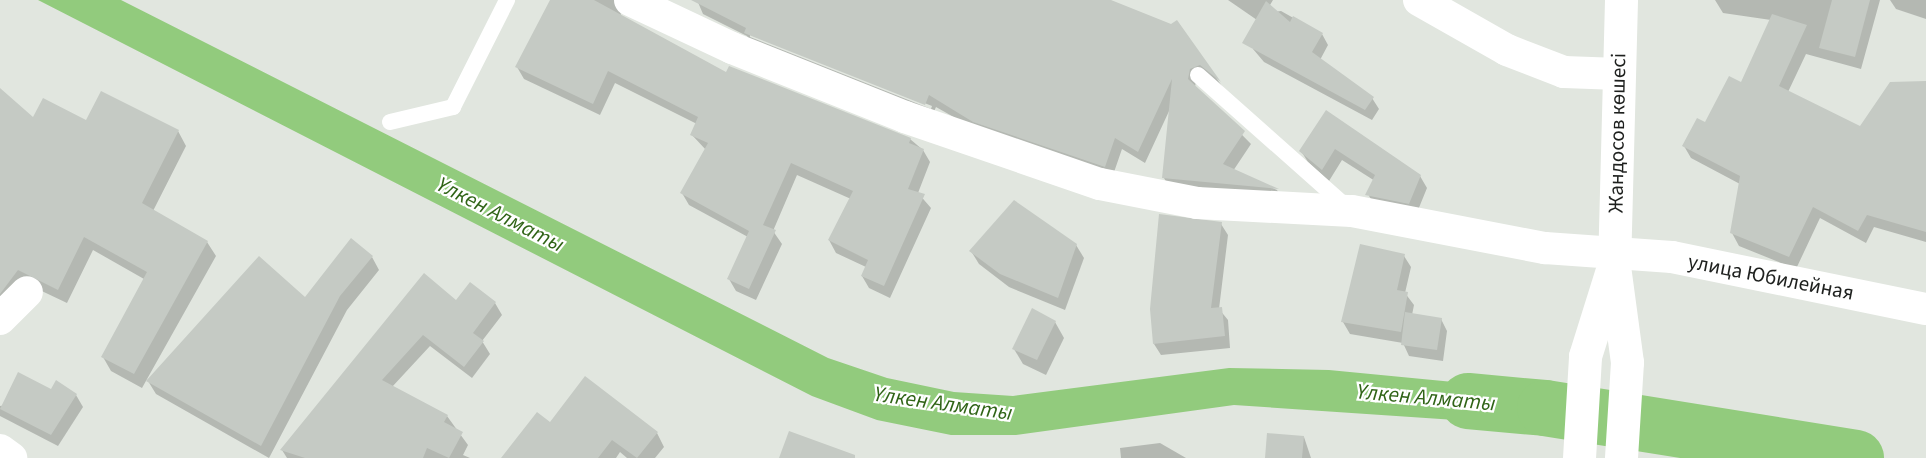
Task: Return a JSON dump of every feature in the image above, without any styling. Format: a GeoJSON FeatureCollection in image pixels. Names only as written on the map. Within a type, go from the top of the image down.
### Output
{"type":"FeatureCollection","features":[{"type":"Feature","properties":{"kind":"main road","name":"Жандосов көшесі"},"geometry":{"type":"LineString","coordinates":[[1621,0],[1614,259],[1627,362],[1621,458]]}},
{"type":"Feature","properties":{"kind":"main road","name":"Жандосов көшесі"},"geometry":{"type":"LineString","coordinates":[[1579,458],[1585,357],[1614,259]]}},
{"type":"Feature","properties":{"kind":"street","name":"улица Юбилейная"},"geometry":{"type":"LineString","coordinates":[[630,0],[732,48],[894,112],[1100,184],[1197,203],[1352,211],[1614,259],[1672,257],[1926,309]]}},
{"type":"Feature","properties":{"kind":"street"},"geometry":{"type":"LineString","coordinates":[[1419,0],[1507,50],[1564,72],[1619,74]]}},
{"type":"Feature","properties":{"kind":"street"},"geometry":{"type":"LineString","coordinates":[[0,319],[27,292]]}},
{"type":"Feature","properties":{"kind":"street"},"geometry":{"type":"LineString","coordinates":[[0,450],[11,458]]}},
{"type":"Feature","properties":{"kind":"lane"},"geometry":{"type":"LineString","coordinates":[[390,122],[453,107],[507,0]]}},
{"type":"Feature","properties":{"kind":"lane"},"geometry":{"type":"LineString","coordinates":[[1198,75],[1352,211]]}},
{"type":"Feature","properties":{"kind":"water"},"geometry":{"type":"Polygon","coordinates":[[[38,0],[121,0],[828,358],[887,378],[954,392],[1013,396],[1229,368],[1329,370],[1546,391],[1544,426],[1234,405],[1016,435],[951,435],[877,420],[812,396],[38,0]]]}},
{"type":"Feature","properties":{"kind":"building"},"geometry":{"type":"Polygon","coordinates":[[[550,0],[594,0],[726,72],[729,66],[911,138],[909,143],[924,149],[908,189],[925,194],[884,286],[861,276],[868,260],[828,240],[853,191],[791,163],[763,225],[776,230],[749,289],[727,279],[749,231],[680,193],[708,143],[690,135],[698,117],[608,71],[593,104],[515,67],[550,0]]]}},
{"type":"Feature","properties":{"kind":"building"},"geometry":{"type":"Polygon","coordinates":[[[691,0],[1111,0],[1171,24],[1177,20],[1221,82],[1200,65],[1190,69],[1188,79],[1245,131],[1223,164],[1279,189],[1162,178],[1172,79],[1138,152],[1115,138],[1105,167],[973,122],[929,95],[925,105],[744,33],[746,28],[691,0]]]}},
{"type":"Feature","properties":{"kind":"building"},"geometry":{"type":"Polygon","coordinates":[[[1832,0],[1870,0],[1855,57],[1819,48],[1832,0]]]}},
{"type":"Feature","properties":{"kind":"building"},"geometry":{"type":"Polygon","coordinates":[[[1266,1],[1290,22],[1293,16],[1323,33],[1312,52],[1374,97],[1365,110],[1242,43],[1266,1]]]}},
{"type":"Feature","properties":{"kind":"building"},"geometry":{"type":"Polygon","coordinates":[[[1772,14],[1807,25],[1779,86],[1860,126],[1890,82],[1926,81],[1926,232],[1867,215],[1858,231],[1813,207],[1789,257],[1730,233],[1740,176],[1682,146],[1697,118],[1705,122],[1729,76],[1741,82],[1772,14]]]}},
{"type":"Feature","properties":{"kind":"building"},"geometry":{"type":"Polygon","coordinates":[[[0,88],[33,117],[43,98],[86,120],[101,91],[179,130],[142,203],[208,241],[134,374],[101,357],[147,272],[84,237],[58,290],[18,270],[0,294],[0,88]]]}},
{"type":"Feature","properties":{"kind":"building"},"geometry":{"type":"Polygon","coordinates":[[[1326,110],[1421,175],[1409,204],[1365,195],[1375,175],[1335,149],[1322,170],[1299,151],[1326,110]]]}},
{"type":"Feature","properties":{"kind":"building"},"geometry":{"type":"Polygon","coordinates":[[[1014,200],[1077,244],[1058,298],[1000,274],[969,251],[1014,200]]]}},
{"type":"Feature","properties":{"kind":"building"},"geometry":{"type":"Polygon","coordinates":[[[1159,214],[1222,222],[1211,308],[1222,307],[1225,336],[1153,344],[1150,309],[1159,214]]]}},
{"type":"Feature","properties":{"kind":"building"},"geometry":{"type":"Polygon","coordinates":[[[351,238],[373,256],[340,296],[261,446],[146,381],[259,256],[305,297],[351,238]]]}},
{"type":"Feature","properties":{"kind":"building"},"geometry":{"type":"Polygon","coordinates":[[[1360,244],[1405,254],[1397,290],[1408,292],[1401,332],[1341,322],[1360,244]]]}},
{"type":"Feature","properties":{"kind":"building"},"geometry":{"type":"Polygon","coordinates":[[[424,273],[456,300],[470,282],[496,302],[473,333],[484,341],[464,367],[423,335],[382,380],[448,415],[444,422],[463,432],[449,458],[427,448],[423,458],[305,458],[280,450],[424,273]]]}},
{"type":"Feature","properties":{"kind":"building"},"geometry":{"type":"Polygon","coordinates":[[[1032,308],[1056,321],[1037,360],[1012,349],[1032,308]]]}},
{"type":"Feature","properties":{"kind":"building"},"geometry":{"type":"Polygon","coordinates":[[[1405,312],[1442,318],[1437,350],[1401,345],[1405,312]]]}},
{"type":"Feature","properties":{"kind":"building"},"geometry":{"type":"Polygon","coordinates":[[[18,372],[51,389],[56,380],[77,394],[51,435],[0,409],[18,372]]]}},
{"type":"Feature","properties":{"kind":"building"},"geometry":{"type":"Polygon","coordinates":[[[585,376],[658,432],[637,458],[612,440],[598,458],[501,458],[537,412],[550,422],[585,376]]]}},
{"type":"Feature","properties":{"kind":"building"},"geometry":{"type":"Polygon","coordinates":[[[789,431],[855,455],[855,458],[779,458],[789,431]]]}},
{"type":"Feature","properties":{"kind":"building"},"geometry":{"type":"Polygon","coordinates":[[[1267,433],[1304,436],[1302,458],[1265,458],[1267,433]]]}},
{"type":"Feature","properties":{"kind":"waterway","name":"Үлкен Алматы"},"geometry":{"type":"LineString","coordinates":[[1468,401],[1545,408],[1856,458]]}}]}
